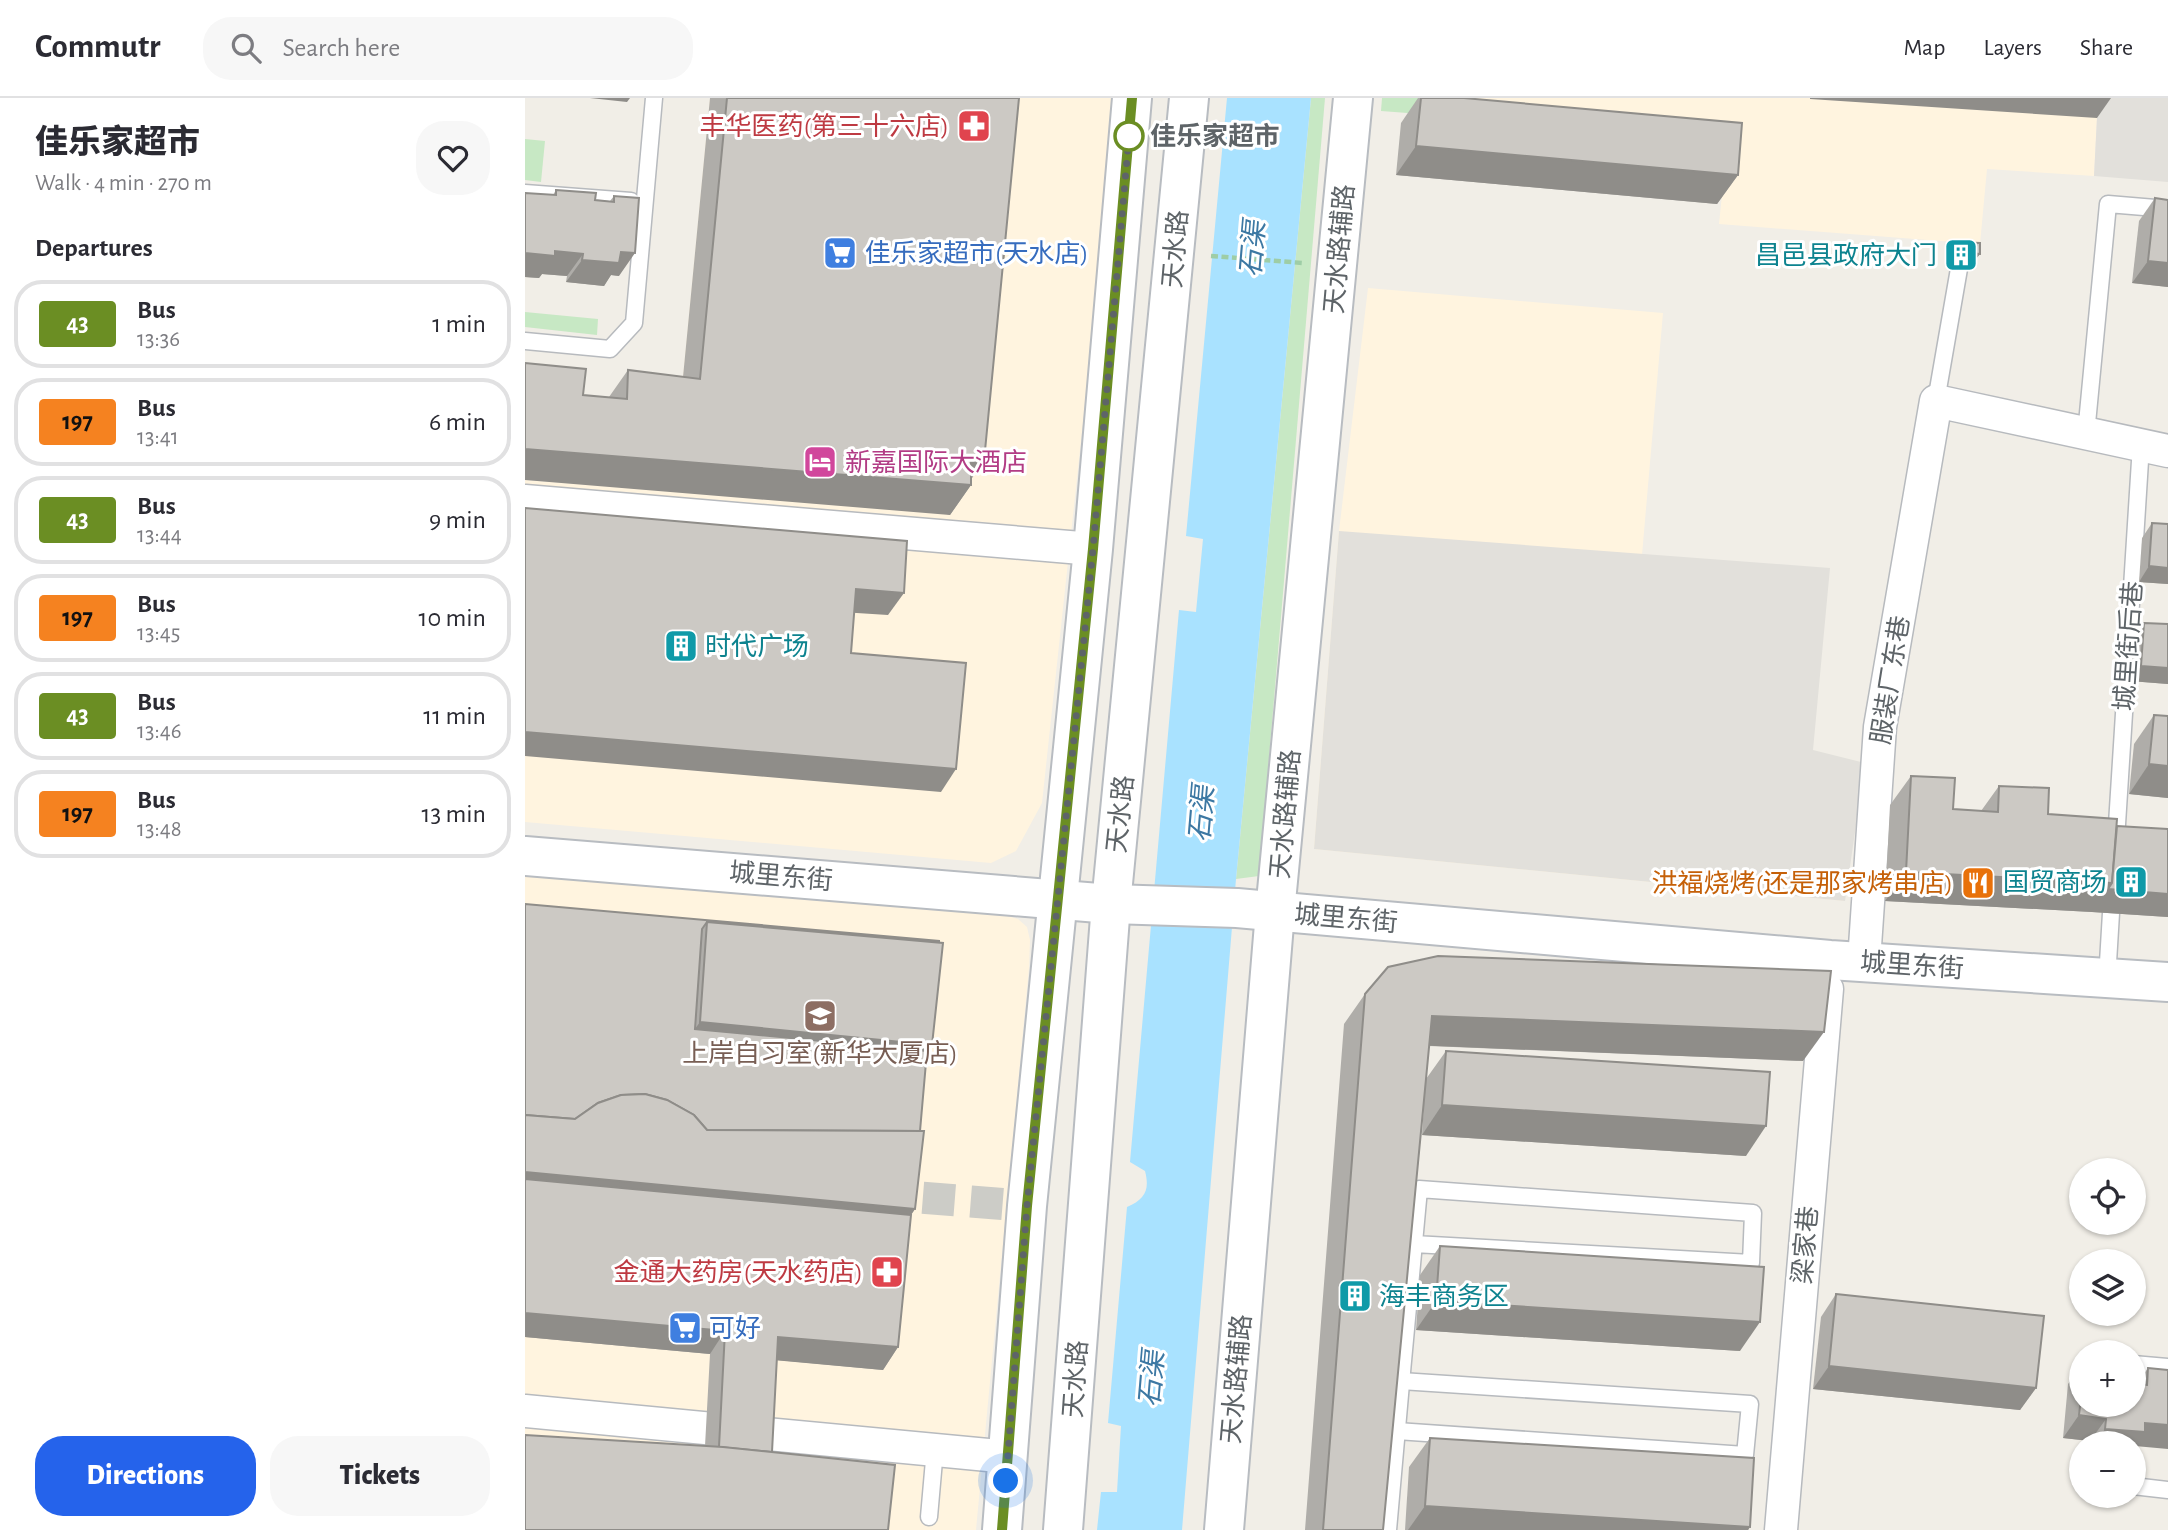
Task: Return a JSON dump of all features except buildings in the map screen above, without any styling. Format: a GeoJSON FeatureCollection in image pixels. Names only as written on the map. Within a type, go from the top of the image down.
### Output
{"type":"FeatureCollection","features":[{"type":"Feature","properties":{"kind":"street","name":"天水路"},"geometry":{"type":"LineString","coordinates":[[1002,1530],[1027,1206],[1093,549],[1132,98]]}},
{"type":"Feature","properties":{"kind":"street","name":"天水路"},"geometry":{"type":"LineString","coordinates":[[1063,1530],[1128,904],[1175,253],[1189,98]]}},
{"type":"Feature","properties":{"kind":"street","name":"天水路辅路"},"geometry":{"type":"LineString","coordinates":[[1224,1530],[1276,912],[1353,98]]}},
{"type":"Feature","properties":{"kind":"street","name":"城里街后巷"},"geometry":{"type":"LineString","coordinates":[[1935,401],[2154,448]]}},
{"type":"Feature","properties":{"kind":"street","name":"服装厂东巷"},"geometry":{"type":"LineString","coordinates":[[1847,960],[1880,727],[1935,401]]}},
{"type":"Feature","properties":{"kind":"street"},"geometry":{"type":"LineString","coordinates":[[525,501],[1093,549]]}},
{"type":"Feature","properties":{"kind":"street","name":"城里东街"},"geometry":{"type":"LineString","coordinates":[[525,856],[1128,904],[1237,908],[1847,960],[2168,982]]}},
{"type":"Feature","properties":{"kind":"street","name":"梁家巷"},"geometry":{"type":"LineString","coordinates":[[1781,1530],[1847,960]]}},
{"type":"Feature","properties":{"kind":"street"},"geometry":{"type":"LineString","coordinates":[[525,1411],[1009,1457]]}},
{"type":"Feature","properties":{"kind":"lane"},"geometry":{"type":"LineString","coordinates":[[525,341],[610,349],[633,323],[654,98]]}},
{"type":"Feature","properties":{"kind":"lane"},"geometry":{"type":"LineString","coordinates":[[525,193],[644,202]]}},
{"type":"Feature","properties":{"kind":"lane"},"geometry":{"type":"LineString","coordinates":[[2085,434],[2108,204],[2168,209]]}},
{"type":"Feature","properties":{"kind":"lane"},"geometry":{"type":"LineString","coordinates":[[1935,401],[1960,262]]}},
{"type":"Feature","properties":{"kind":"lane","name":"城里街后巷"},"geometry":{"type":"LineString","coordinates":[[2115,847],[2154,448]]}},
{"type":"Feature","properties":{"kind":"lane"},"geometry":{"type":"LineString","coordinates":[[2107,979],[2111,913]]}},
{"type":"Feature","properties":{"kind":"lane"},"geometry":{"type":"LineString","coordinates":[[1388,1530],[1401,1381],[1419,1189],[1753,1213],[1751,1263],[1414,1244]]}},
{"type":"Feature","properties":{"kind":"lane"},"geometry":{"type":"LineString","coordinates":[[2146,1365],[2168,1367]]}},
{"type":"Feature","properties":{"kind":"lane"},"geometry":{"type":"LineString","coordinates":[[1397,1431],[1745,1455],[1750,1404],[1401,1381]]}},
{"type":"Feature","properties":{"kind":"lane"},"geometry":{"type":"LineString","coordinates":[[929,1517],[935,1449]]}},
{"type":"Feature","properties":{"kind":"lane"},"geometry":{"type":"LineString","coordinates":[[2146,1487],[2168,1490]]}},
{"type":"Feature","properties":{"kind":"path"},"geometry":{"type":"LineString","coordinates":[[1175,253],[1338,266]]}},
{"type":"Feature","properties":{"kind":"shaded area"},"geometry":{"type":"Polygon","coordinates":[[[710,98],[1118,98],[1042,803],[1016,851],[991,863],[525,822],[525,480],[672,491],[710,98]]]}},
{"type":"Feature","properties":{"kind":"shaded area"},"geometry":{"type":"Polygon","coordinates":[[[1435,98],[2098,98],[2094,176],[1987,169],[1980,244],[1719,224],[1728,136],[1435,98]]]}},
{"type":"Feature","properties":{"kind":"shaded area"},"geometry":{"type":"Polygon","coordinates":[[[2098,98],[2168,98],[2168,182],[2094,176],[2098,98]]]}},
{"type":"Feature","properties":{"kind":"shaded area"},"geometry":{"type":"Polygon","coordinates":[[[1368,288],[1663,313],[1642,555],[1400,536],[1845,901],[1314,849],[1339,531],[1368,288]]]}},
{"type":"Feature","properties":{"kind":"shaded area"},"geometry":{"type":"Polygon","coordinates":[[[1339,531],[1830,568],[1813,750],[1865,763],[1845,901],[1314,849],[1339,531]]]}},
{"type":"Feature","properties":{"kind":"shaded area"},"geometry":{"type":"Polygon","coordinates":[[[525,871],[993,912],[1018,919],[1027,927],[1030,940],[1029,968],[976,1530],[525,1530],[525,871]]]}},
{"type":"Feature","properties":{"kind":"green space"},"geometry":{"type":"Polygon","coordinates":[[[1311,98],[1325,98],[1259,876],[1236,879],[1311,98]]]}},
{"type":"Feature","properties":{"kind":"green space"},"geometry":{"type":"Polygon","coordinates":[[[1382,98],[1435,98],[1434,115],[1381,111],[1382,98]]]}},
{"type":"Feature","properties":{"kind":"green space"},"geometry":{"type":"Polygon","coordinates":[[[525,139],[545,141],[541,182],[525,180],[525,139]]]}},
{"type":"Feature","properties":{"kind":"green space"},"geometry":{"type":"Polygon","coordinates":[[[525,312],[598,319],[597,335],[525,327],[525,312]]]}},
{"type":"Feature","properties":{"kind":"water","name":"石渠"},"geometry":{"type":"Polygon","coordinates":[[[1227,98],[1311,98],[1236,879],[1182,1530],[1097,1530],[1101,1492],[1117,1492],[1121,1426],[1108,1423],[1127,1207],[1142,1197],[1147,1184],[1145,1171],[1130,1162],[1179,610],[1196,612],[1203,539],[1186,536],[1227,98]]]}},
{"type":"Feature","properties":{"kind":"tunnel"},"geometry":{"type":"LineString","coordinates":[[875,1194],[1027,1206]]}},
{"type":"Feature","properties":{"kind":"bus line","name":"43"},"geometry":{"type":"LineString","coordinates":[[1002,1530],[1027,1206],[1093,549],[1132,98]]}},
{"type":"Feature","properties":{"kind":"place","name":"丰华医药(第三十六店)"},"geometry":{"type":"Point","coordinates":[974,126]}},
{"type":"Feature","properties":{"kind":"place","name":"佳乐家超市"},"geometry":{"type":"Point","coordinates":[1129,136]}},
{"type":"Feature","properties":{"kind":"place","name":"佳乐家超市(天水店)"},"geometry":{"type":"Point","coordinates":[840,253]}},
{"type":"Feature","properties":{"kind":"place","name":"昌邑县政府大门"},"geometry":{"type":"Point","coordinates":[1961,255]}},
{"type":"Feature","properties":{"kind":"place","name":"新嘉国际大酒店"},"geometry":{"type":"Point","coordinates":[820,462]}},
{"type":"Feature","properties":{"kind":"place","name":"时代广场"},"geometry":{"type":"Point","coordinates":[681,646]}},
{"type":"Feature","properties":{"kind":"place","name":"国贸商场"},"geometry":{"type":"Point","coordinates":[2131,882]}},
{"type":"Feature","properties":{"kind":"place","name":"洪福烧烤(还是那家烤串店)"},"geometry":{"type":"Point","coordinates":[1978,883]}},
{"type":"Feature","properties":{"kind":"place","name":"上岸自习室(新华大厦店)"},"geometry":{"type":"Point","coordinates":[820,1016]}},
{"type":"Feature","properties":{"kind":"place","name":"金通大药房(天水药店)"},"geometry":{"type":"Point","coordinates":[887,1272]}},
{"type":"Feature","properties":{"kind":"place","name":"海丰商务区"},"geometry":{"type":"Point","coordinates":[1355,1296]}},
{"type":"Feature","properties":{"kind":"place","name":"可好"},"geometry":{"type":"Point","coordinates":[685,1328]}},
{"type":"Feature","properties":{"kind":"route"},"geometry":{"type":"LineString","coordinates":[[1006,1481],[1027,1206],[1093,549],[1129,136]]}}]}
